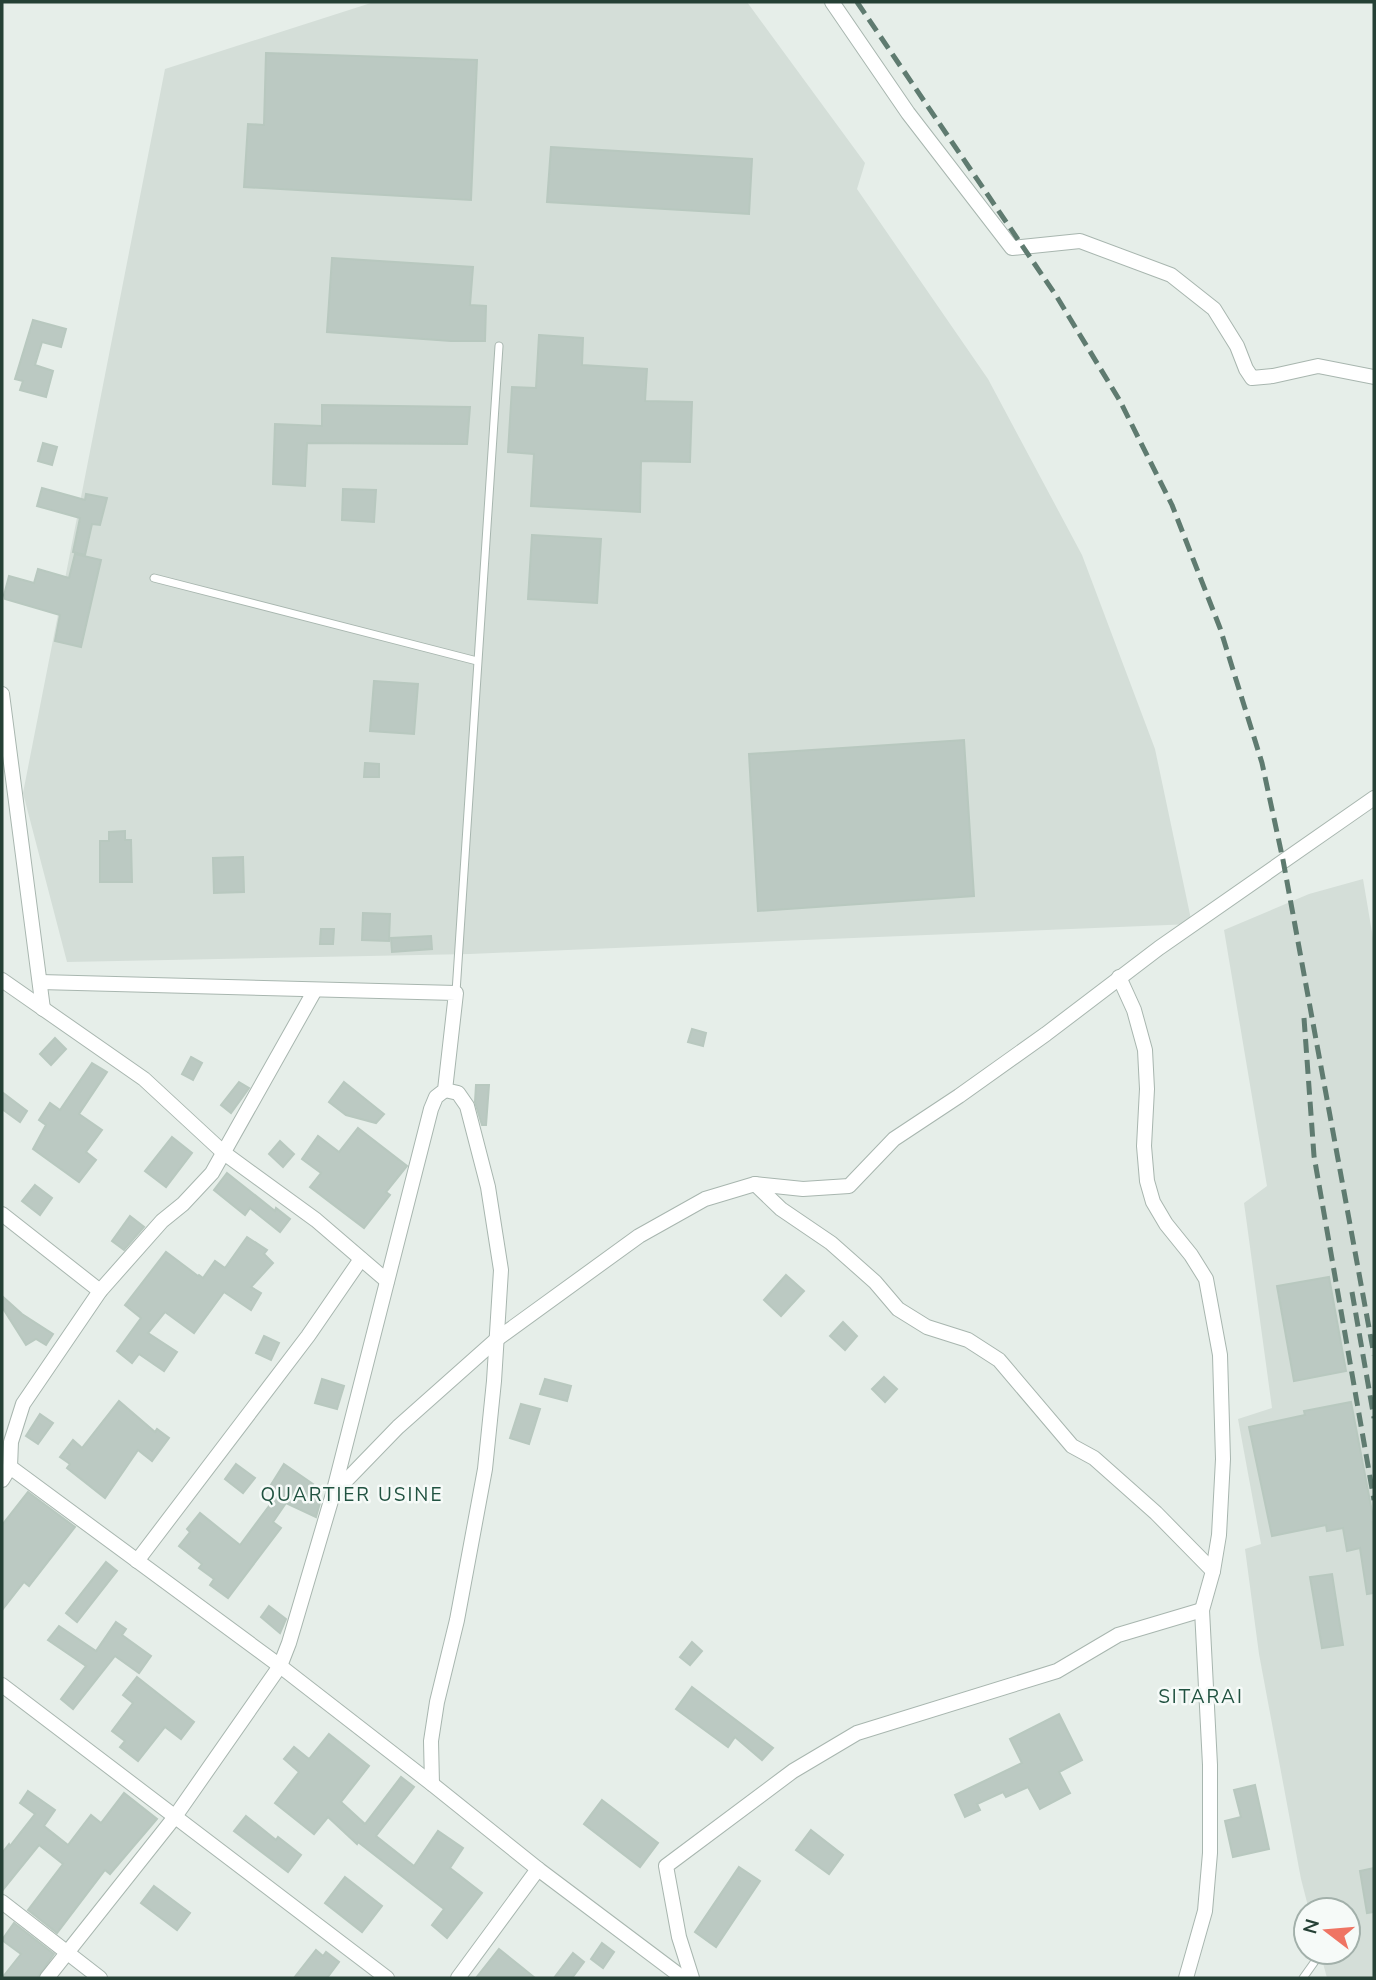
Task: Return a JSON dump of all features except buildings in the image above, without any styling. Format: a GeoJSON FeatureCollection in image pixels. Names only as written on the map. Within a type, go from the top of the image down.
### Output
{"type":"FeatureCollection","features":[{"type":"Feature","properties":{"kind":"street"},"geometry":{"type":"LineString","coordinates":[[832,2],[908,113],[1012,248],[1080,241],[1171,275],[1214,309],[1237,346],[1245,369],[1252,378],[1318,366],[1374,377]]}},
{"type":"Feature","properties":{"kind":"street"},"geometry":{"type":"LineString","coordinates":[[2,694],[43,1009]]}},
{"type":"Feature","properties":{"kind":"street"},"geometry":{"type":"LineString","coordinates":[[333,1494],[398,1427],[497,1339],[639,1236],[705,1199],[755,1184],[803,1189],[849,1186],[894,1139],[1046,1034],[1119,978],[1374,798]]}},
{"type":"Feature","properties":{"kind":"street"},"geometry":{"type":"LineString","coordinates":[[1119,978],[1134,1010],[1144,1050],[1147,1089],[1144,1146],[1147,1181],[1153,1202],[1166,1224],[1206,1279],[1220,1355],[1223,1459],[1219,1535],[1213,1571],[1202,1610],[1210,1765],[1210,1853],[1205,1911],[1186,1978]]}},
{"type":"Feature","properties":{"kind":"street"},"geometry":{"type":"LineString","coordinates":[[2,980],[144,1079],[224,1153],[316,1220],[387,1281]]}},
{"type":"Feature","properties":{"kind":"street"},"geometry":{"type":"LineString","coordinates":[[40,982],[456,993],[445,1090],[436,1097],[431,1109],[333,1494],[280,1666],[174,1818],[47,1978]]}},
{"type":"Feature","properties":{"kind":"street"},"geometry":{"type":"LineString","coordinates":[[2,1480],[10,1467],[11,1442],[23,1404],[100,1291],[162,1221],[183,1204],[212,1173],[315,990]]}},
{"type":"Feature","properties":{"kind":"street"},"geometry":{"type":"LineString","coordinates":[[432,1784],[431,1741],[437,1702],[457,1620],[485,1469],[501,1270],[488,1187],[467,1106],[457,1093],[445,1090]]}},
{"type":"Feature","properties":{"kind":"street"},"geometry":{"type":"LineString","coordinates":[[755,1184],[781,1209],[831,1243],[875,1282],[898,1309],[927,1327],[968,1340],[999,1360],[1072,1446],[1094,1458],[1156,1513],[1213,1571]]}},
{"type":"Feature","properties":{"kind":"street"},"geometry":{"type":"LineString","coordinates":[[2,1214],[100,1291]]}},
{"type":"Feature","properties":{"kind":"street"},"geometry":{"type":"LineString","coordinates":[[137,1561],[308,1336],[361,1259]]}},
{"type":"Feature","properties":{"kind":"street"},"geometry":{"type":"LineString","coordinates":[[10,1467],[280,1666],[538,1869],[683,1978]]}},
{"type":"Feature","properties":{"kind":"street"},"geometry":{"type":"LineString","coordinates":[[692,1978],[679,1937],[666,1866],[793,1771],[858,1733],[1057,1671],[1118,1635],[1202,1610]]}},
{"type":"Feature","properties":{"kind":"street"},"geometry":{"type":"LineString","coordinates":[[2,1685],[387,1978]]}},
{"type":"Feature","properties":{"kind":"street"},"geometry":{"type":"LineString","coordinates":[[458,1978],[538,1869]]}},
{"type":"Feature","properties":{"kind":"street"},"geometry":{"type":"LineString","coordinates":[[2,1902],[100,1978]]}},
{"type":"Feature","properties":{"kind":"lane"},"geometry":{"type":"LineString","coordinates":[[456,993],[499,346]]}},
{"type":"Feature","properties":{"kind":"lane"},"geometry":{"type":"LineString","coordinates":[[154,578],[477,662]]}},
{"type":"Feature","properties":{"kind":"shaded area"},"geometry":{"type":"Polygon","coordinates":[[[374,2],[747,2],[865,163],[857,189],[988,379],[1082,555],[1155,749],[1192,924],[470,954],[67,962],[23,793],[165,69],[374,2]]]}},
{"type":"Feature","properties":{"kind":"shaded area"},"geometry":{"type":"Polygon","coordinates":[[[1363,879],[1374,944],[1374,1978],[1327,1978],[1324,1966],[1362,1966],[1362,1896],[1305,1896],[1259,1654],[1245,1549],[1261,1544],[1238,1419],[1272,1408],[1244,1203],[1267,1186],[1224,930],[1309,894],[1363,879]]]}},
{"type":"Feature","properties":{"kind":"railway"},"geometry":{"type":"LineString","coordinates":[[857,2],[1057,297],[1120,401],[1172,505],[1220,628],[1262,763],[1283,860],[1374,1355]]}},
{"type":"Feature","properties":{"kind":"railway"},"geometry":{"type":"LineString","coordinates":[[1304,1018],[1314,1156],[1374,1500]]}},
{"type":"Feature","properties":{"kind":"railway"},"geometry":{"type":"LineString","coordinates":[[1352,1292],[1374,1418]]}},
{"type":"Feature","properties":{"kind":"district","name":"QUARTIER USINE"},"geometry":{"type":"Point","coordinates":[352,1494]}},
{"type":"Feature","properties":{"kind":"district","name":"SITARAI"},"geometry":{"type":"Point","coordinates":[1201,1696]}}]}
